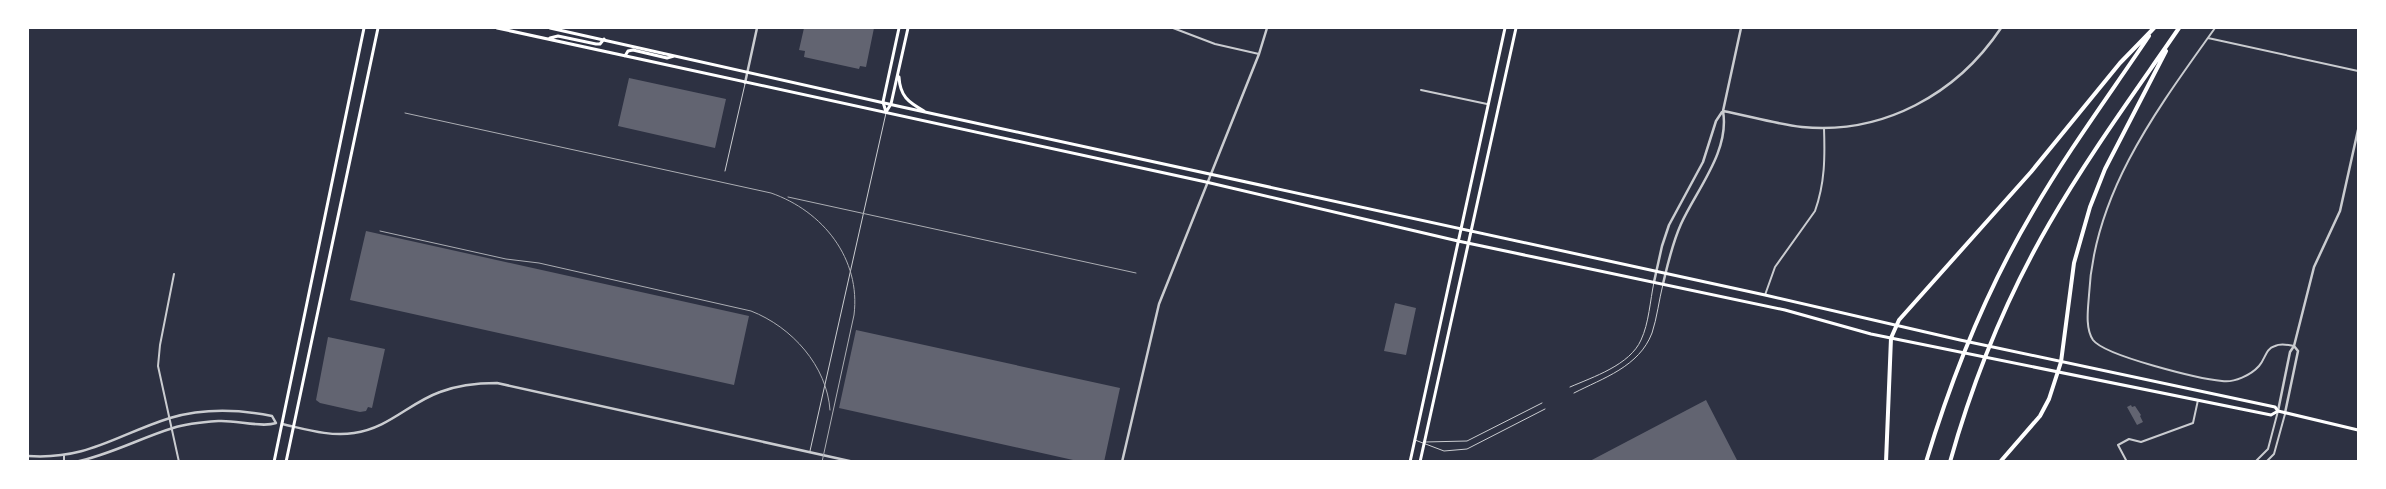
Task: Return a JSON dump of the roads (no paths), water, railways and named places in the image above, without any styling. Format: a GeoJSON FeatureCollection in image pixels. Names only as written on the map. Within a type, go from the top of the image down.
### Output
{"type":"FeatureCollection","features":[{"type":"Feature","properties":{"kind":"highway"},"geometry":{"type":"LineString","coordinates":[[1886,462],[1891,338],[1896,326],[2031,172],[2120,63],[2155,28]]}},
{"type":"Feature","properties":{"kind":"highway"},"geometry":{"type":"LineString","coordinates":[[1926,462],[1937,425],[1978,317],[2032,213],[2155,28]]}},
{"type":"Feature","properties":{"kind":"highway"},"geometry":{"type":"LineString","coordinates":[[1950,462],[1959,430],[1999,326],[2049,224],[2106,132],[2179,28]]}},
{"type":"Feature","properties":{"kind":"highway"},"geometry":{"type":"LineString","coordinates":[[2000,462],[2040,416],[2058,373],[2074,263],[2090,207],[2109,161],[2172,38]]}},
{"type":"Feature","properties":{"kind":"main road"},"geometry":{"type":"LineString","coordinates":[[274,462],[364,28]]}},
{"type":"Feature","properties":{"kind":"main road"},"geometry":{"type":"LineString","coordinates":[[286,462],[378,28]]}},
{"type":"Feature","properties":{"kind":"main road"},"geometry":{"type":"LineString","coordinates":[[497,28],[1206,182],[1458,241],[1785,310],[1891,338],[2270,415],[2278,411]]}},
{"type":"Feature","properties":{"kind":"main road"},"geometry":{"type":"LineString","coordinates":[[550,28],[1766,295],[1941,336],[2275,407],[2278,411],[2285,413],[2358,430]]}},
{"type":"Feature","properties":{"kind":"main road"},"geometry":{"type":"LineString","coordinates":[[886,112],[883,102],[900,28]]}},
{"type":"Feature","properties":{"kind":"main road"},"geometry":{"type":"LineString","coordinates":[[886,112],[891,104],[908,28]]}},
{"type":"Feature","properties":{"kind":"main road"},"geometry":{"type":"LineString","coordinates":[[1410,462],[1505,28]]}},
{"type":"Feature","properties":{"kind":"main road"},"geometry":{"type":"LineString","coordinates":[[1420,462],[1516,28]]}},
{"type":"Feature","properties":{"kind":"main road"},"geometry":{"type":"LineString","coordinates":[[547,38],[558,36],[596,44],[600,44],[604,39]]}},
{"type":"Feature","properties":{"kind":"main road"},"geometry":{"type":"LineString","coordinates":[[625,56],[628,51],[633,50],[667,58],[677,56]]}},
{"type":"Feature","properties":{"kind":"main road"},"geometry":{"type":"LineString","coordinates":[[898,71],[901,92],[907,101],[924,111]]}},
{"type":"Feature","properties":{"kind":"street"},"geometry":{"type":"LineString","coordinates":[[745,82],[757,28]]}},
{"type":"Feature","properties":{"kind":"street"},"geometry":{"type":"LineString","coordinates":[[1173,28],[1214,44],[1259,54]]}},
{"type":"Feature","properties":{"kind":"street"},"geometry":{"type":"LineString","coordinates":[[1122,462],[1159,304],[1206,182],[1259,54],[1267,28]]}},
{"type":"Feature","properties":{"kind":"street"},"geometry":{"type":"LineString","coordinates":[[1654,282],[1670,226],[1703,162],[1716,122],[1723,111],[1741,28]]}},
{"type":"Feature","properties":{"kind":"street"},"geometry":{"type":"LineString","coordinates":[[1723,111],[1785,124],[1824,128],[1871,122],[1918,105],[1943,90],[1964,73],[2001,28]]}},
{"type":"Feature","properties":{"kind":"street"},"geometry":{"type":"LineString","coordinates":[[2215,28],[2151,120],[2121,175],[2107,210],[2094,260],[2089,290],[2089,332],[2094,340],[2109,350],[2167,369],[2225,382],[2239,378],[2260,365],[2267,351],[2272,347],[2279,344],[2294,346],[2298,350],[2285,413],[2274,454],[2266,462]]}},
{"type":"Feature","properties":{"kind":"street"},"geometry":{"type":"LineString","coordinates":[[2208,38],[2358,71]]}},
{"type":"Feature","properties":{"kind":"street"},"geometry":{"type":"LineString","coordinates":[[1421,90],[1489,105]]}},
{"type":"Feature","properties":{"kind":"street"},"geometry":{"type":"LineString","coordinates":[[1663,284],[1676,234],[1716,156],[1725,123],[1723,111]]}},
{"type":"Feature","properties":{"kind":"street"},"geometry":{"type":"LineString","coordinates":[[1766,295],[1775,267],[1815,211],[1824,177],[1824,128]]}},
{"type":"Feature","properties":{"kind":"street"},"geometry":{"type":"LineString","coordinates":[[2255,462],[2268,449],[2290,352],[2294,346],[2314,267],[2340,210],[2358,130]]}},
{"type":"Feature","properties":{"kind":"street"},"geometry":{"type":"LineString","coordinates":[[174,274],[160,345],[158,366],[161,389],[173,428],[180,462]]}},
{"type":"Feature","properties":{"kind":"street"},"geometry":{"type":"LineString","coordinates":[[75,462],[116,450],[173,428],[221,421],[243,421],[269,426],[276,423],[320,433],[353,433],[390,422],[440,392],[477,383],[497,383],[854,462]]}},
{"type":"Feature","properties":{"kind":"street"},"geometry":{"type":"LineString","coordinates":[[2127,462],[2118,445],[2129,439],[2141,442],[2171,430],[2188,427],[2193,423],[2198,400]]}},
{"type":"Feature","properties":{"kind":"street"},"geometry":{"type":"LineString","coordinates":[[28,456],[64,456],[103,446],[170,418],[195,412],[233,410],[272,416],[276,423]]}},
{"type":"Feature","properties":{"kind":"street"},"geometry":{"type":"LineString","coordinates":[[64,456],[64,462]]}},
{"type":"Feature","properties":{"kind":"lane"},"geometry":{"type":"LineString","coordinates":[[726,171],[745,82]]}},
{"type":"Feature","properties":{"kind":"lane"},"geometry":{"type":"LineString","coordinates":[[810,452],[886,112]]}},
{"type":"Feature","properties":{"kind":"lane"},"geometry":{"type":"LineString","coordinates":[[1570,387],[1621,362],[1636,348],[1644,332],[1654,282]]}},
{"type":"Feature","properties":{"kind":"lane"},"geometry":{"type":"LineString","coordinates":[[1574,393],[1626,366],[1642,352],[1652,332],[1663,284]]}},
{"type":"Feature","properties":{"kind":"lane"},"geometry":{"type":"LineString","coordinates":[[1415,440],[1456,443],[1467,441],[1542,403]]}},
{"type":"Feature","properties":{"kind":"lane"},"geometry":{"type":"LineString","coordinates":[[1425,442],[1433,449],[1444,451],[1467,449],[1545,409]]}},
{"type":"Feature","properties":{"kind":"railway"},"geometry":{"type":"LineString","coordinates":[[405,113],[771,193],[790,201],[807,212],[835,240],[845,257],[855,294],[854,315],[822,462]]}},
{"type":"Feature","properties":{"kind":"railway"},"geometry":{"type":"LineString","coordinates":[[788,197],[1136,273]]}},
{"type":"Feature","properties":{"kind":"railway"},"geometry":{"type":"LineString","coordinates":[[380,231],[506,259],[539,263],[751,311],[780,327],[805,350],[822,378],[830,410]]}}]}
